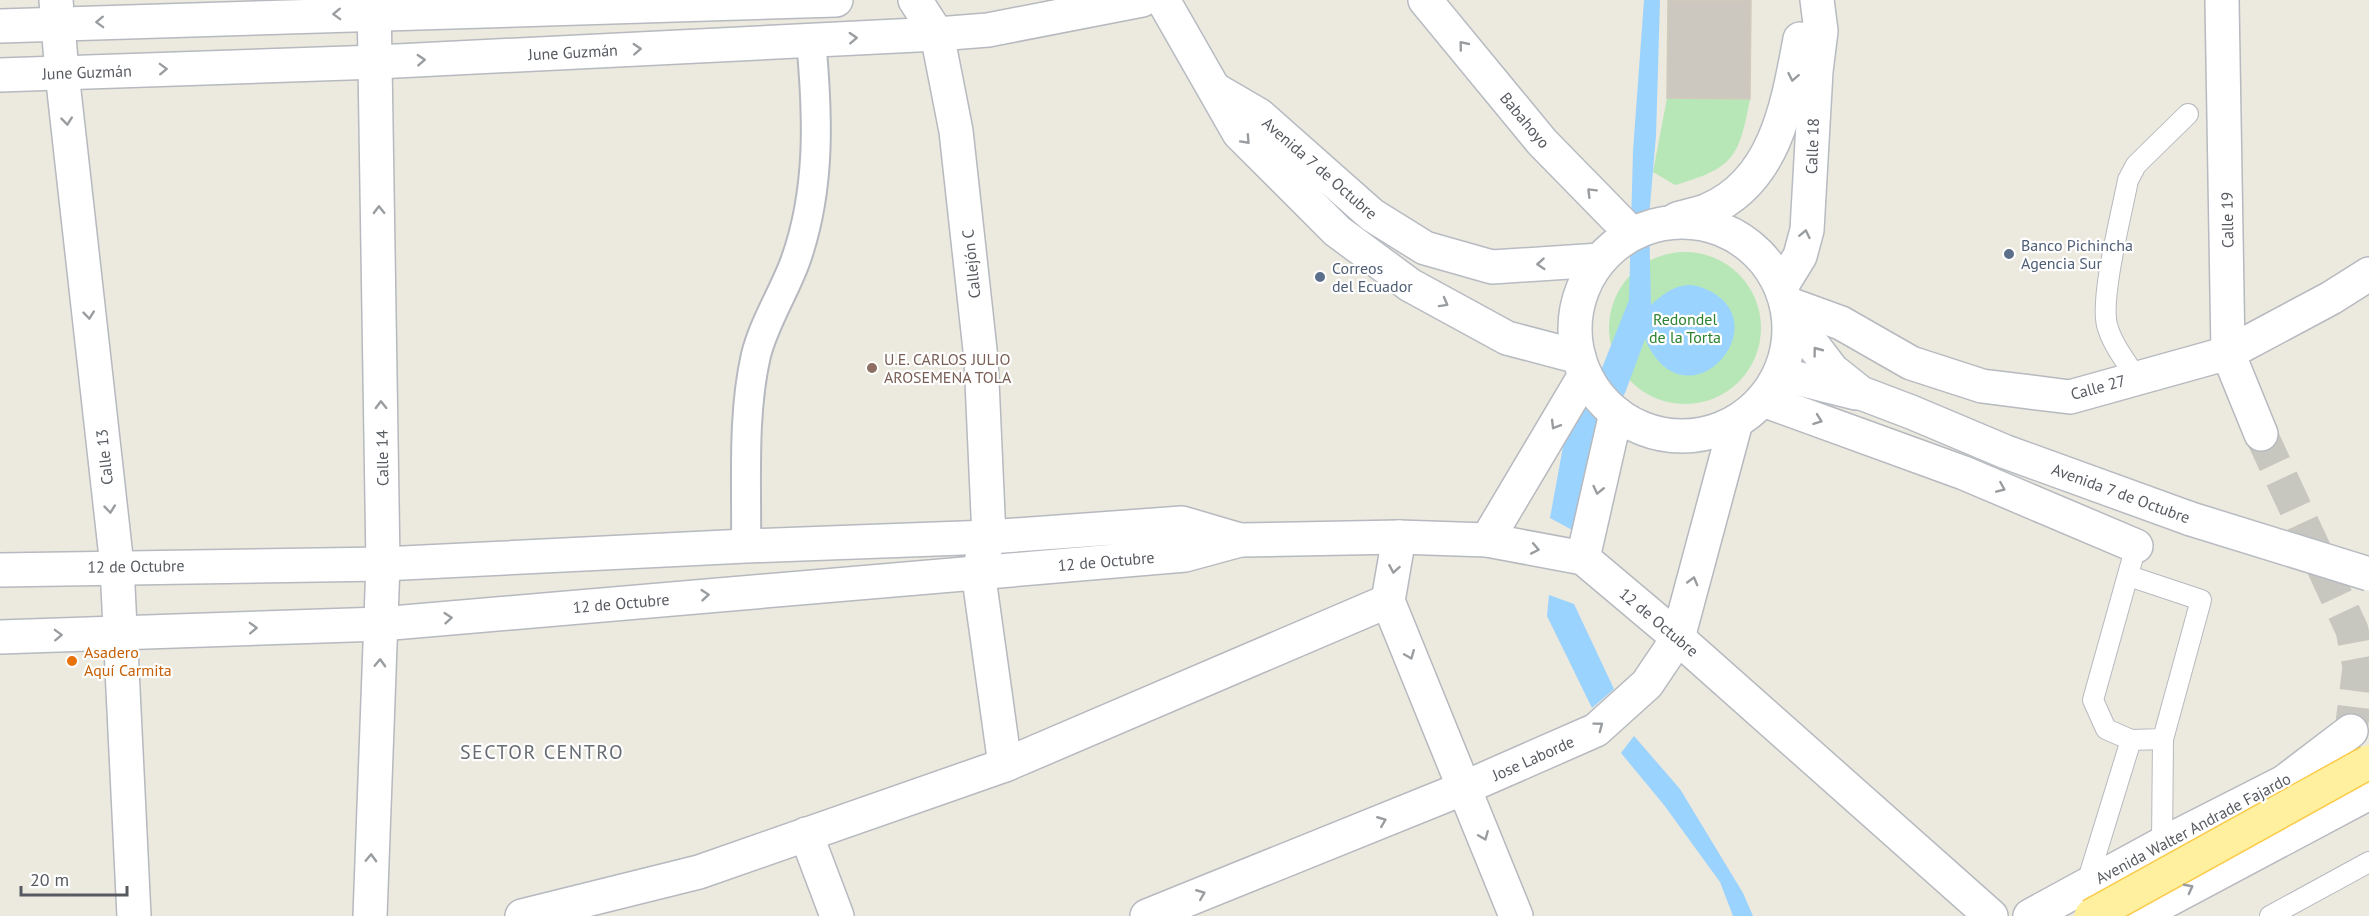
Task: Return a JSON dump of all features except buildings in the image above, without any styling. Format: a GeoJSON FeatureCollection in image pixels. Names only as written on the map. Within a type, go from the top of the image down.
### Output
{"type":"FeatureCollection","features":[{"type":"Feature","properties":{"kind":"main road","name":"Avenida Walter Andrade Fajardo"},"geometry":{"type":"LineString","coordinates":[[2088,901],[2369,762]]}},
{"type":"Feature","properties":{"kind":"street"},"geometry":{"type":"LineString","coordinates":[[0,26],[57,12],[836,0]]}},
{"type":"Feature","properties":{"kind":"street","name":"Callejón C"},"geometry":{"type":"LineString","coordinates":[[915,0],[938,33],[956,131],[981,359],[989,537]]}},
{"type":"Feature","properties":{"kind":"street","name":"June Guzmán"},"geometry":{"type":"LineString","coordinates":[[0,75],[377,62],[988,30],[1142,0]]}},
{"type":"Feature","properties":{"kind":"street","name":"Avenida 7 de Octubre"},"geometry":{"type":"LineString","coordinates":[[1163,0],[1239,133],[1311,206],[1374,260],[1410,285],[1507,338],[1582,366]]}},
{"type":"Feature","properties":{"kind":"street","name":"Babahoyo"},"geometry":{"type":"LineString","coordinates":[[1425,0],[1542,142],[1632,234]]}},
{"type":"Feature","properties":{"kind":"street","name":"Calle 18"},"geometry":{"type":"LineString","coordinates":[[1668,222],[1709,210],[1734,193],[1755,173],[1773,146],[1789,99],[1802,29],[1815,0]]}},
{"type":"Feature","properties":{"kind":"street","name":"Calle 18"},"geometry":{"type":"LineString","coordinates":[[1786,302],[1807,230],[1816,71],[1821,31],[1815,0]]}},
{"type":"Feature","properties":{"kind":"street","name":"Calle 19"},"geometry":{"type":"LineString","coordinates":[[2222,0],[2228,353],[2261,434]]}},
{"type":"Feature","properties":{"kind":"street","name":"Calle 14"},"geometry":{"type":"LineString","coordinates":[[370,916],[383,564],[375,7]]}},
{"type":"Feature","properties":{"kind":"street","name":"Calle 13"},"geometry":{"type":"LineString","coordinates":[[57,12],[117,566],[134,916]]}},
{"type":"Feature","properties":{"kind":"street"},"geometry":{"type":"LineString","coordinates":[[746,546],[747,419],[756,353],[795,262],[806,227],[815,172],[817,101],[811,40]]}},
{"type":"Feature","properties":{"kind":"street","name":"Avenida 7 de Octubre"},"geometry":{"type":"LineString","coordinates":[[1216,90],[1259,115],[1372,215],[1425,248],[1492,267],[1599,260]]}},
{"type":"Feature","properties":{"kind":"street"},"geometry":{"type":"LineString","coordinates":[[1668,222],[1702,223],[1735,236],[1762,257],[1786,302],[1789,344],[1772,386],[1736,422],[1704,435],[1673,436],[1643,428],[1616,413],[1595,390],[1582,366],[1576,323],[1582,290],[1599,260],[1632,234],[1668,222]]}},
{"type":"Feature","properties":{"kind":"street","name":"Calle 27"},"geometry":{"type":"LineString","coordinates":[[1786,302],[1841,323],[1911,363],[1982,386],[2070,397],[2228,353],[2331,298],[2369,274]]}},
{"type":"Feature","properties":{"kind":"street","name":"Avenida 7 de Octubre"},"geometry":{"type":"LineString","coordinates":[[1786,302],[1832,370],[1861,393],[2006,452],[2191,519],[2369,574]]}},
{"type":"Feature","properties":{"kind":"street"},"geometry":{"type":"LineString","coordinates":[[1487,540],[1582,366]]}},
{"type":"Feature","properties":{"kind":"street"},"geometry":{"type":"LineString","coordinates":[[1772,386],[1964,473],[2133,561]]}},
{"type":"Feature","properties":{"kind":"street","name":"Avenida 7 de Octubre"},"geometry":{"type":"LineString","coordinates":[[1772,386],[1878,399]]}},
{"type":"Feature","properties":{"kind":"street"},"geometry":{"type":"LineString","coordinates":[[1583,558],[1616,413]]}},
{"type":"Feature","properties":{"kind":"street","name":"Jose Laborde"},"geometry":{"type":"LineString","coordinates":[[1147,916],[1464,788],[1596,730],[1647,684],[1678,638],[1736,422]]}},
{"type":"Feature","properties":{"kind":"street","name":"12 de Octubre"},"geometry":{"type":"LineString","coordinates":[[0,570],[117,566],[383,564],[746,546],[989,537],[1182,523],[1240,540]]}},
{"type":"Feature","properties":{"kind":"street"},"geometry":{"type":"LineString","coordinates":[[989,537],[978,571],[1005,765]]}},
{"type":"Feature","properties":{"kind":"street"},"geometry":{"type":"LineString","coordinates":[[1399,537],[1388,601],[1516,916]]}},
{"type":"Feature","properties":{"kind":"street","name":"12 de Octubre"},"geometry":{"type":"LineString","coordinates":[[0,637],[381,624],[1185,555],[1240,540],[1399,537],[1487,540],[1583,558],[1678,638],[1991,916]]}},
{"type":"Feature","properties":{"kind":"street"},"geometry":{"type":"LineString","coordinates":[[522,916],[699,872],[1005,765],[1388,601]]}},
{"type":"Feature","properties":{"kind":"street","name":"Avenida Walter Andrade Fajardo"},"geometry":{"type":"LineString","coordinates":[[2030,916],[2088,901],[2162,844],[2284,782],[2351,731],[2328,794],[2304,827]]}},
{"type":"Feature","properties":{"kind":"street"},"geometry":{"type":"LineString","coordinates":[[2138,916],[2369,793]]}},
{"type":"Feature","properties":{"kind":"street"},"geometry":{"type":"LineString","coordinates":[[806,834],[837,916]]}},
{"type":"Feature","properties":{"kind":"lane"},"geometry":{"type":"LineString","coordinates":[[2136,377],[2115,346],[2107,324],[2106,303],[2128,180],[2136,165],[2188,114]]}},
{"type":"Feature","properties":{"kind":"lane"},"geometry":{"type":"LineString","coordinates":[[2162,844],[2163,739],[2201,600],[2133,561],[2093,700],[2106,729],[2131,740],[2163,739]]}},
{"type":"Feature","properties":{"kind":"lane"},"geometry":{"type":"LineString","coordinates":[[2088,901],[2131,740]]}},
{"type":"Feature","properties":{"kind":"lane"},"geometry":{"type":"LineString","coordinates":[[2270,916],[2367,867]]}},
{"type":"Feature","properties":{"kind":"green space"},"geometry":{"type":"Polygon","coordinates":[[[1667,98],[1750,99],[1737,147],[1722,166],[1710,173],[1675,185],[1653,172],[1667,98]]]}},
{"type":"Feature","properties":{"kind":"green space","name":"Redondel de la Torta"},"geometry":{"type":"Polygon","coordinates":[[[1685,252],[1700,253],[1714,258],[1739,274],[1755,299],[1760,313],[1760,343],[1755,357],[1739,382],[1714,398],[1700,403],[1685,404],[1670,403],[1656,398],[1631,382],[1615,357],[1610,343],[1609,328],[1610,313],[1615,299],[1631,274],[1656,258],[1670,253],[1685,252]]]}},
{"type":"Feature","properties":{"kind":"water"},"geometry":{"type":"Polygon","coordinates":[[[1644,0],[1660,0],[1656,136],[1649,217],[1651,305],[1674,288],[1695,286],[1703,288],[1726,303],[1734,323],[1731,343],[1720,361],[1703,373],[1683,375],[1663,365],[1645,339],[1625,393],[1590,449],[1587,538],[1550,518],[1564,441],[1600,373],[1629,300],[1633,151],[1644,0]]]}},
{"type":"Feature","properties":{"kind":"water"},"geometry":{"type":"Polygon","coordinates":[[[1549,595],[1574,604],[1614,689],[1592,708],[1547,616],[1549,595]]]}},
{"type":"Feature","properties":{"kind":"water"},"geometry":{"type":"Polygon","coordinates":[[[1634,736],[1680,789],[1743,893],[1753,916],[1733,916],[1720,882],[1664,805],[1621,753],[1634,736]]]}},
{"type":"Feature","properties":{"kind":"tunnel"},"geometry":{"type":"LineString","coordinates":[[2261,434],[2352,630],[2359,667],[2351,731]]}},
{"type":"Feature","properties":{"kind":"place","name":"Banco Pichincha Agencia Sur"},"geometry":{"type":"Point","coordinates":[2009,254]}},
{"type":"Feature","properties":{"kind":"place","name":"Correos del Ecuador"},"geometry":{"type":"Point","coordinates":[1320,277]}},
{"type":"Feature","properties":{"kind":"place","name":"U.E. CARLOS JULIO AROSEMENA TOLA"},"geometry":{"type":"Point","coordinates":[872,368]}},
{"type":"Feature","properties":{"kind":"place","name":"Asadero Aquí Carmita"},"geometry":{"type":"Point","coordinates":[72,661]}},
{"type":"Feature","properties":{"kind":"district","name":"SECTOR CENTRO"},"geometry":{"type":"Point","coordinates":[542,752]}}]}
